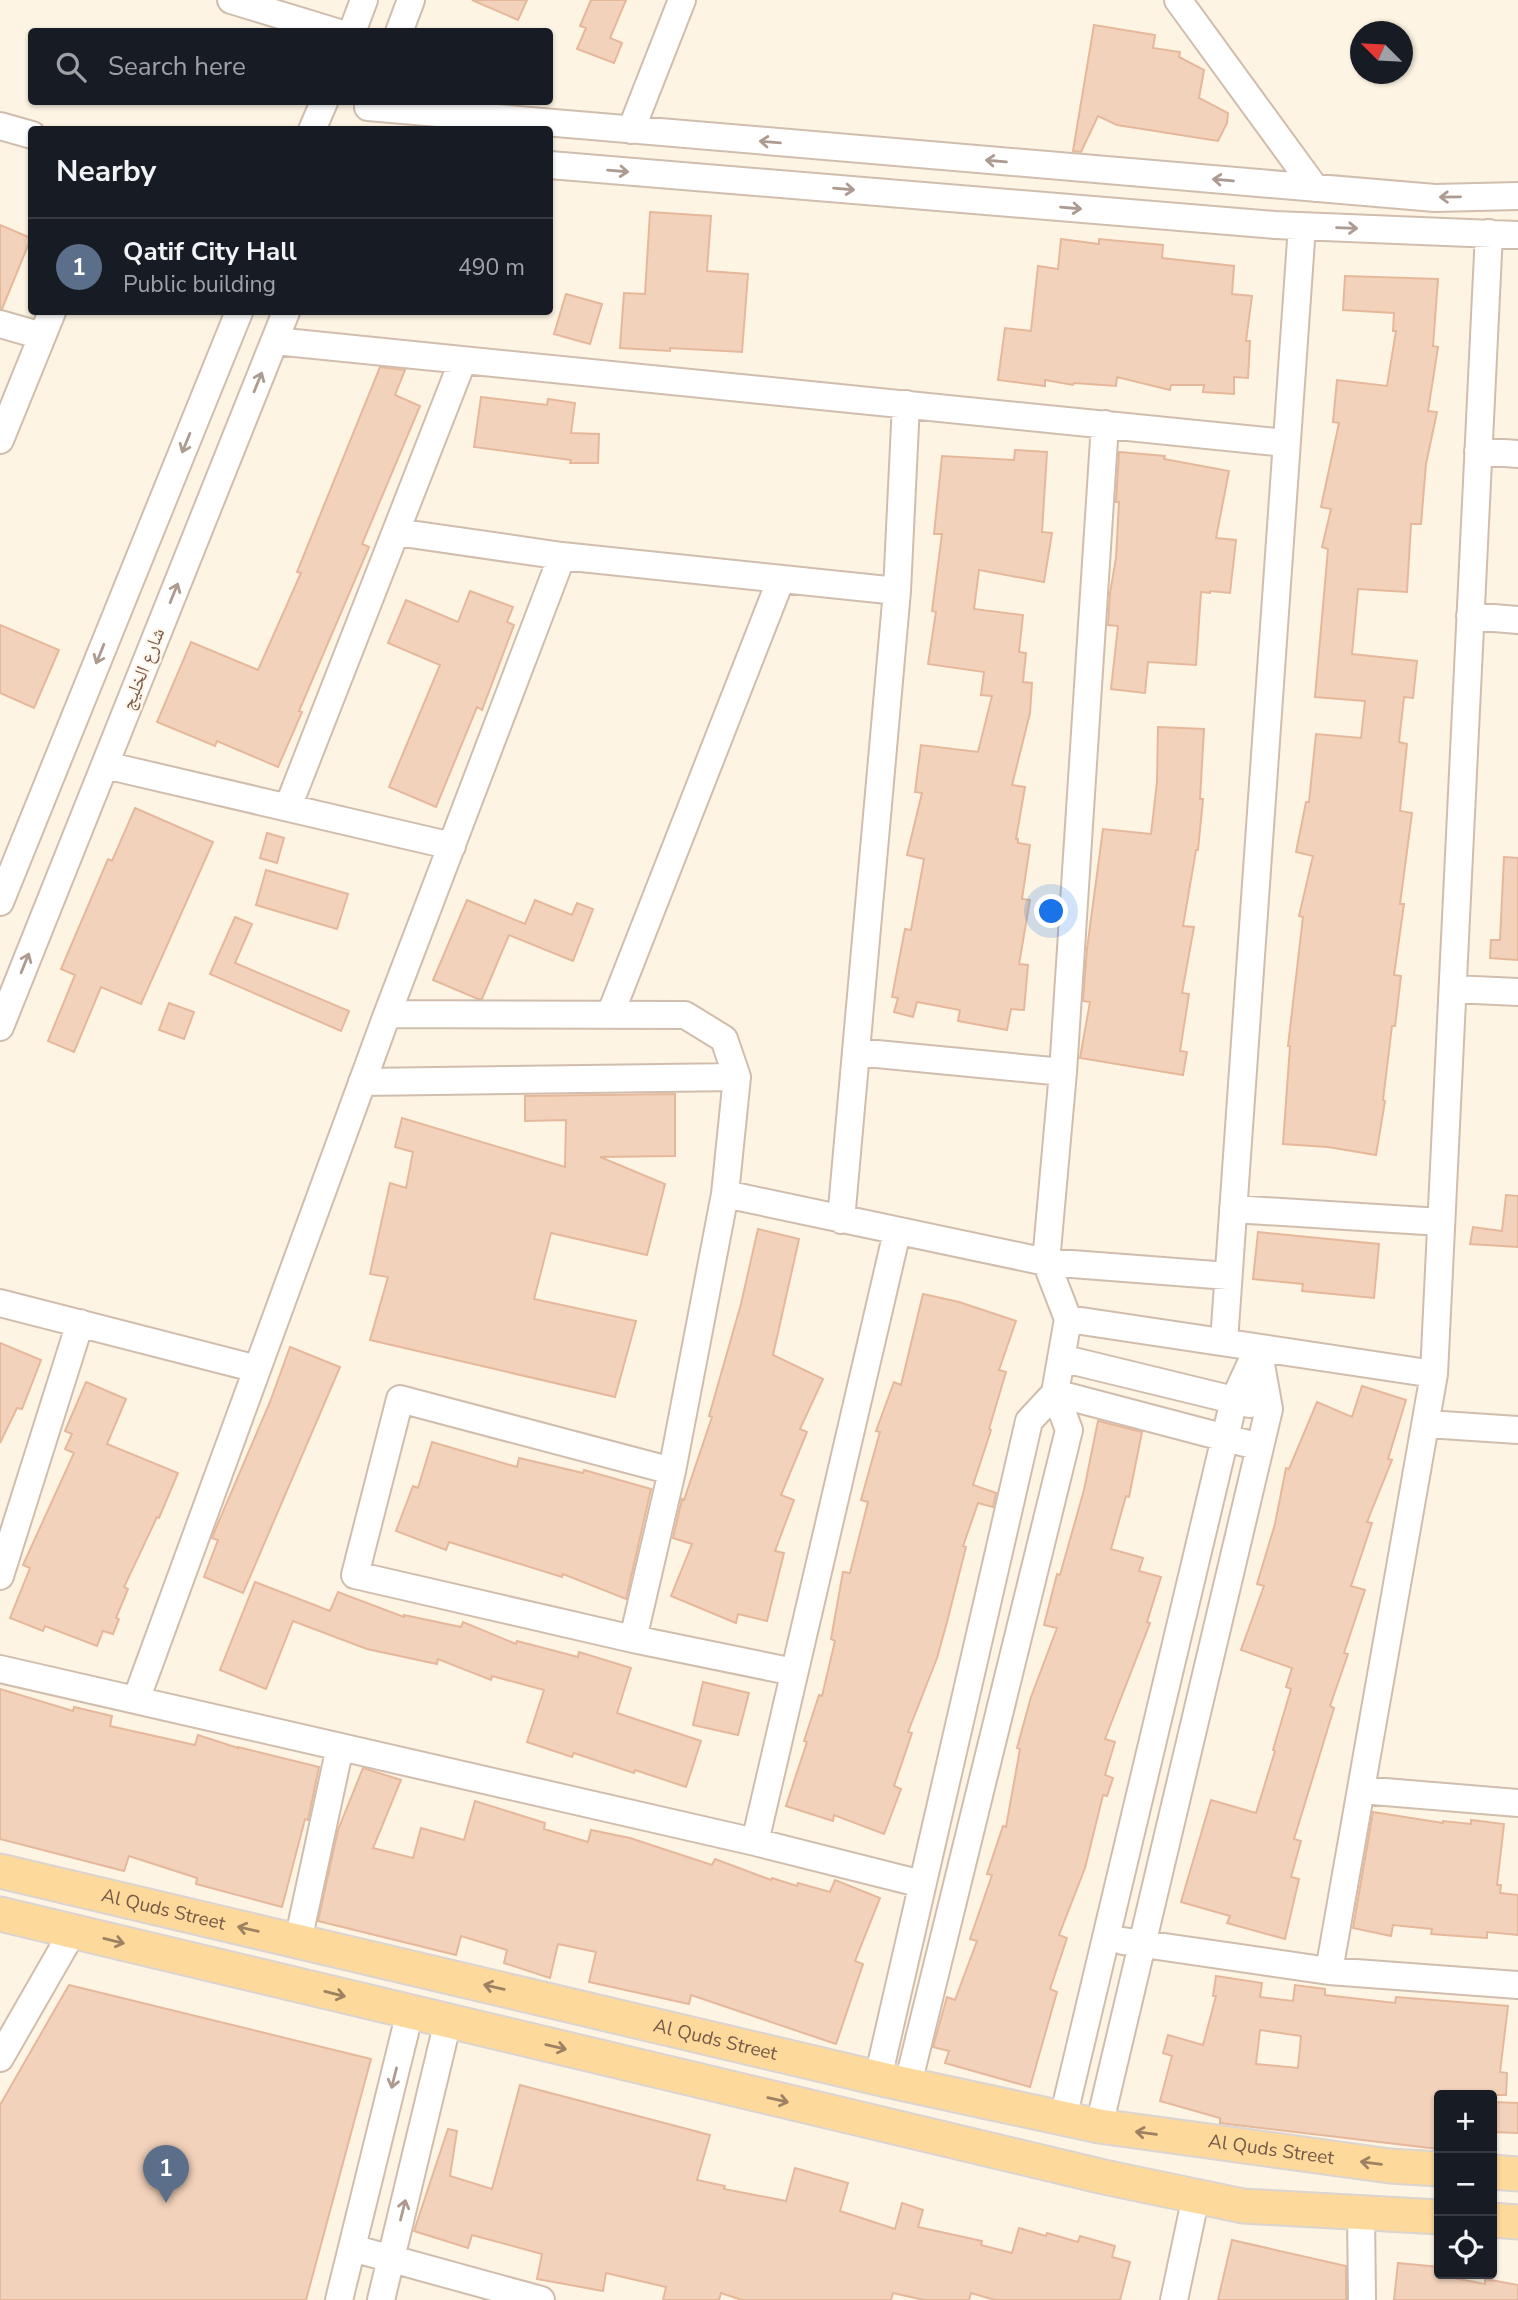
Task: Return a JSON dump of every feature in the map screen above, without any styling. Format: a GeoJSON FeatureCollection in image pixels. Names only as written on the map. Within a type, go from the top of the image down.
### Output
{"type":"FeatureCollection","features":[{"type":"Feature","properties":{"kind":"main road","name":"Al Quds Street"},"geometry":{"type":"LineString","coordinates":[[0,1871],[893,2081],[1099,2126],[1377,2164],[1434,2169]]}},
{"type":"Feature","properties":{"kind":"main road"},"geometry":{"type":"LineString","coordinates":[[0,1914],[918,2134],[1243,2206],[1434,2217]]}},
{"type":"Feature","properties":{"kind":"main road"},"geometry":{"type":"LineString","coordinates":[[1497,2172],[1518,2174]]}},
{"type":"Feature","properties":{"kind":"main road"},"geometry":{"type":"LineString","coordinates":[[1497,2220],[1518,2222]]}},
{"type":"Feature","properties":{"kind":"street"},"geometry":{"type":"LineString","coordinates":[[231,0],[323,28]]}},
{"type":"Feature","properties":{"kind":"street"},"geometry":{"type":"LineString","coordinates":[[354,28],[364,0]]}},
{"type":"Feature","properties":{"kind":"street"},"geometry":{"type":"LineString","coordinates":[[400,28],[411,0]]}},
{"type":"Feature","properties":{"kind":"street"},"geometry":{"type":"LineString","coordinates":[[631,130],[682,0]]}},
{"type":"Feature","properties":{"kind":"street"},"geometry":{"type":"LineString","coordinates":[[1178,0],[1315,188]]}},
{"type":"Feature","properties":{"kind":"street"},"geometry":{"type":"LineString","coordinates":[[314,126],[323,105]]}},
{"type":"Feature","properties":{"kind":"street"},"geometry":{"type":"LineString","coordinates":[[366,113],[631,130],[1435,198],[1518,196]]}},
{"type":"Feature","properties":{"kind":"street"},"geometry":{"type":"LineString","coordinates":[[0,126],[28,134]]}},
{"type":"Feature","properties":{"kind":"street"},"geometry":{"type":"LineString","coordinates":[[553,165],[1301,226],[1518,234]]}},
{"type":"Feature","properties":{"kind":"street"},"geometry":{"type":"LineString","coordinates":[[1224,1342],[1301,226]]}},
{"type":"Feature","properties":{"kind":"street"},"geometry":{"type":"LineString","coordinates":[[1329,1971],[1434,1374],[1489,233]]}},
{"type":"Feature","properties":{"kind":"street"},"geometry":{"type":"LineString","coordinates":[[0,440],[51,315]]}},
{"type":"Feature","properties":{"kind":"street"},"geometry":{"type":"LineString","coordinates":[[0,902],[238,315]]}},
{"type":"Feature","properties":{"kind":"street","name":"شارع الخليج"},"geometry":{"type":"LineString","coordinates":[[0,1027],[285,315]]}},
{"type":"Feature","properties":{"kind":"street"},"geometry":{"type":"LineString","coordinates":[[0,324],[42,336]]}},
{"type":"Feature","properties":{"kind":"street"},"geometry":{"type":"LineString","coordinates":[[275,341],[1286,443]]}},
{"type":"Feature","properties":{"kind":"street"},"geometry":{"type":"LineString","coordinates":[[288,807],[463,360]]}},
{"type":"Feature","properties":{"kind":"street"},"geometry":{"type":"LineString","coordinates":[[841,1220],[897,591],[906,404]]}},
{"type":"Feature","properties":{"kind":"street"},"geometry":{"type":"LineString","coordinates":[[893,2081],[1069,1430],[1055,1393],[1068,1319],[1046,1262],[1063,1072],[1105,425]]}},
{"type":"Feature","properties":{"kind":"street"},"geometry":{"type":"LineString","coordinates":[[1478,451],[1518,454]]}},
{"type":"Feature","properties":{"kind":"street"},"geometry":{"type":"LineString","coordinates":[[396,533],[562,556],[897,591]]}},
{"type":"Feature","properties":{"kind":"street"},"geometry":{"type":"LineString","coordinates":[[136,1700],[362,1082],[562,556]]}},
{"type":"Feature","properties":{"kind":"street"},"geometry":{"type":"LineString","coordinates":[[610,1015],[781,579]]}},
{"type":"Feature","properties":{"kind":"street"},"geometry":{"type":"LineString","coordinates":[[1470,616],[1518,620]]}},
{"type":"Feature","properties":{"kind":"street"},"geometry":{"type":"LineString","coordinates":[[105,765],[452,846]]}},
{"type":"Feature","properties":{"kind":"street"},"geometry":{"type":"LineString","coordinates":[[1453,989],[1518,992]]}},
{"type":"Feature","properties":{"kind":"street"},"geometry":{"type":"LineString","coordinates":[[388,1014],[685,1015],[724,1039],[737,1077],[725,1194],[672,1471],[633,1639]]}},
{"type":"Feature","properties":{"kind":"street"},"geometry":{"type":"LineString","coordinates":[[856,1052],[1063,1072]]}},
{"type":"Feature","properties":{"kind":"street"},"geometry":{"type":"LineString","coordinates":[[362,1082],[737,1077]]}},
{"type":"Feature","properties":{"kind":"street"},"geometry":{"type":"LineString","coordinates":[[725,1194],[897,1233],[1046,1262],[1228,1276]]}},
{"type":"Feature","properties":{"kind":"street"},"geometry":{"type":"LineString","coordinates":[[1233,1209],[1441,1222]]}},
{"type":"Feature","properties":{"kind":"street"},"geometry":{"type":"LineString","coordinates":[[755,1842],[897,1233]]}},
{"type":"Feature","properties":{"kind":"street"},"geometry":{"type":"LineString","coordinates":[[0,1303],[257,1369]]}},
{"type":"Feature","properties":{"kind":"street"},"geometry":{"type":"LineString","coordinates":[[1068,1319],[1434,1374]]}},
{"type":"Feature","properties":{"kind":"street"},"geometry":{"type":"LineString","coordinates":[[0,1576],[80,1323]]}},
{"type":"Feature","properties":{"kind":"street"},"geometry":{"type":"LineString","coordinates":[[1063,2118],[1234,1401],[1258,1348]]}},
{"type":"Feature","properties":{"kind":"street"},"geometry":{"type":"LineString","coordinates":[[1099,2126],[1269,1409],[1258,1348]]}},
{"type":"Feature","properties":{"kind":"street"},"geometry":{"type":"LineString","coordinates":[[1061,1358],[1269,1409]]}},
{"type":"Feature","properties":{"kind":"street"},"geometry":{"type":"LineString","coordinates":[[1055,1393],[1260,1447]]}},
{"type":"Feature","properties":{"kind":"street"},"geometry":{"type":"LineString","coordinates":[[893,2081],[922,1884],[1028,1421],[1055,1393]]}},
{"type":"Feature","properties":{"kind":"street"},"geometry":{"type":"LineString","coordinates":[[672,1471],[400,1399],[355,1575],[633,1639],[794,1672]]}},
{"type":"Feature","properties":{"kind":"street"},"geometry":{"type":"LineString","coordinates":[[1427,1424],[1518,1430]]}},
{"type":"Feature","properties":{"kind":"street"},"geometry":{"type":"LineString","coordinates":[[0,1669],[755,1842],[922,1884]]}},
{"type":"Feature","properties":{"kind":"street"},"geometry":{"type":"LineString","coordinates":[[298,1941],[340,1747]]}},
{"type":"Feature","properties":{"kind":"street"},"geometry":{"type":"LineString","coordinates":[[1361,1790],[1518,1803]]}},
{"type":"Feature","properties":{"kind":"street"},"geometry":{"type":"LineString","coordinates":[[0,2058],[73,1931]]}},
{"type":"Feature","properties":{"kind":"street"},"geometry":{"type":"LineString","coordinates":[[1106,1938],[1329,1971],[1518,1985]]}},
{"type":"Feature","properties":{"kind":"street"},"geometry":{"type":"LineString","coordinates":[[340,2300],[410,2012]]}},
{"type":"Feature","properties":{"kind":"street"},"geometry":{"type":"LineString","coordinates":[[381,2300],[448,2021]]}},
{"type":"Feature","properties":{"kind":"street"},"geometry":{"type":"LineString","coordinates":[[1174,2300],[1196,2196]]}},
{"type":"Feature","properties":{"kind":"street"},"geometry":{"type":"LineString","coordinates":[[1361,2213],[1362,2300]]}},
{"type":"Feature","properties":{"kind":"street"},"geometry":{"type":"LineString","coordinates":[[352,2248],[541,2300]]}},
{"type":"Feature","properties":{"kind":"building"},"geometry":{"type":"Polygon","coordinates":[[[472,0],[527,0],[518,20],[472,0]]]}},
{"type":"Feature","properties":{"kind":"building"},"geometry":{"type":"Polygon","coordinates":[[[591,0],[626,0],[610,38],[622,43],[614,63],[577,49],[586,28],[580,26],[591,0]]]}},
{"type":"Feature","properties":{"kind":"building"},"geometry":{"type":"Polygon","coordinates":[[[1094,25],[1155,35],[1153,48],[1180,52],[1179,57],[1204,70],[1199,98],[1228,113],[1227,123],[1218,141],[1117,125],[1098,116],[1081,152],[1073,151],[1094,25]]]}},
{"type":"Feature","properties":{"kind":"building"},"geometry":{"type":"Polygon","coordinates":[[[650,212],[711,216],[707,271],[748,274],[742,352],[620,348],[624,293],[645,294],[650,212]]]}},
{"type":"Feature","properties":{"kind":"building"},"geometry":{"type":"Polygon","coordinates":[[[0,225],[28,237],[28,245],[0,309],[0,225]]]}},
{"type":"Feature","properties":{"kind":"building"},"geometry":{"type":"Polygon","coordinates":[[[1061,239],[1099,244],[1099,239],[1163,245],[1162,258],[1234,266],[1232,294],[1252,296],[1246,341],[1250,341],[1248,378],[1234,377],[1234,394],[1203,392],[1204,385],[1171,385],[1170,390],[1117,377],[1116,386],[1073,385],[1045,380],[1045,386],[998,380],[1005,328],[1031,331],[1038,266],[1058,269],[1061,239]]]}},
{"type":"Feature","properties":{"kind":"building"},"geometry":{"type":"Polygon","coordinates":[[[1345,276],[1438,279],[1433,346],[1438,347],[1428,411],[1437,412],[1426,464],[1421,524],[1411,524],[1407,592],[1358,589],[1352,654],[1417,661],[1413,698],[1404,697],[1399,742],[1407,744],[1400,811],[1412,813],[1394,975],[1401,976],[1376,1155],[1328,1147],[1283,1144],[1288,1046],[1303,917],[1299,916],[1313,856],[1296,852],[1306,802],[1309,802],[1316,734],[1361,738],[1365,701],[1315,697],[1328,549],[1322,547],[1331,509],[1321,507],[1339,423],[1333,422],[1337,380],[1387,386],[1396,331],[1393,331],[1394,313],[1343,310],[1345,276]]]}},
{"type":"Feature","properties":{"kind":"building"},"geometry":{"type":"Polygon","coordinates":[[[566,294],[602,304],[590,344],[554,334],[566,294]]]}},
{"type":"Feature","properties":{"kind":"building"},"geometry":{"type":"Polygon","coordinates":[[[380,367],[405,370],[395,395],[420,406],[362,544],[369,547],[278,767],[217,741],[215,746],[157,722],[191,642],[258,670],[301,573],[297,572],[380,367]]]}},
{"type":"Feature","properties":{"kind":"building"},"geometry":{"type":"Polygon","coordinates":[[[481,397],[547,405],[548,399],[575,403],[571,433],[599,434],[598,463],[570,463],[571,460],[474,447],[481,397]]]}},
{"type":"Feature","properties":{"kind":"building"},"geometry":{"type":"Polygon","coordinates":[[[1015,450],[1047,452],[1042,532],[1052,533],[1044,582],[979,570],[974,609],[1023,615],[1019,652],[1026,653],[1023,682],[1032,683],[1030,713],[1012,785],[1025,787],[1016,839],[1018,843],[1030,845],[1022,899],[1030,900],[1019,964],[1028,965],[1024,1010],[1011,1009],[1007,1030],[958,1021],[960,1010],[917,1002],[913,1017],[894,1012],[898,998],[892,997],[905,929],[911,930],[924,859],[907,855],[922,793],[915,792],[921,745],[978,752],[992,696],[981,695],[984,672],[928,664],[936,612],[932,611],[942,534],[934,534],[942,456],[1014,460],[1015,450]]]}},
{"type":"Feature","properties":{"kind":"building"},"geometry":{"type":"Polygon","coordinates":[[[1119,452],[1165,456],[1164,459],[1229,471],[1216,538],[1236,540],[1230,593],[1201,592],[1196,665],[1148,662],[1145,693],[1111,689],[1118,626],[1108,625],[1116,558],[1119,452]]]}},
{"type":"Feature","properties":{"kind":"building"},"geometry":{"type":"Polygon","coordinates":[[[470,591],[513,607],[507,622],[514,625],[482,710],[477,707],[436,807],[389,787],[440,665],[388,643],[406,600],[458,622],[470,591]]]}},
{"type":"Feature","properties":{"kind":"building"},"geometry":{"type":"Polygon","coordinates":[[[0,625],[59,650],[34,708],[0,693],[0,625]]]}},
{"type":"Feature","properties":{"kind":"building"},"geometry":{"type":"Polygon","coordinates":[[[1158,727],[1204,729],[1200,799],[1203,799],[1198,850],[1183,926],[1194,927],[1182,993],[1189,994],[1180,1051],[1187,1052],[1183,1075],[1080,1058],[1090,1002],[1083,1001],[1103,829],[1151,834],[1157,782],[1158,727]]]}},
{"type":"Feature","properties":{"kind":"building"},"geometry":{"type":"Polygon","coordinates":[[[135,808],[213,842],[141,1004],[101,987],[74,1052],[48,1041],[75,975],[61,969],[108,859],[112,861],[135,808]]]}},
{"type":"Feature","properties":{"kind":"building"},"geometry":{"type":"Polygon","coordinates":[[[267,833],[284,838],[277,863],[260,858],[267,833]]]}},
{"type":"Feature","properties":{"kind":"building"},"geometry":{"type":"Polygon","coordinates":[[[1504,857],[1518,858],[1518,960],[1490,958],[1491,940],[1500,940],[1504,857]]]}},
{"type":"Feature","properties":{"kind":"building"},"geometry":{"type":"Polygon","coordinates":[[[266,870],[348,894],[337,929],[256,905],[266,870]]]}},
{"type":"Feature","properties":{"kind":"building"},"geometry":{"type":"Polygon","coordinates":[[[467,900],[525,924],[535,900],[572,915],[577,903],[593,909],[573,961],[509,935],[482,999],[478,999],[433,980],[467,900]]]}},
{"type":"Feature","properties":{"kind":"building"},"geometry":{"type":"Polygon","coordinates":[[[235,917],[252,924],[235,963],[349,1011],[341,1031],[210,974],[235,917]]]}},
{"type":"Feature","properties":{"kind":"building"},"geometry":{"type":"Polygon","coordinates":[[[169,1003],[194,1012],[184,1039],[159,1030],[169,1003]]]}},
{"type":"Feature","properties":{"kind":"building"},"geometry":{"type":"Polygon","coordinates":[[[675,1094],[675,1156],[600,1157],[665,1184],[647,1255],[551,1233],[534,1299],[636,1321],[615,1397],[370,1340],[388,1277],[370,1274],[390,1183],[406,1188],[413,1152],[395,1147],[402,1118],[565,1167],[566,1120],[525,1121],[525,1096],[675,1094]]]}},
{"type":"Feature","properties":{"kind":"building"},"geometry":{"type":"Polygon","coordinates":[[[1506,1195],[1518,1196],[1518,1247],[1470,1244],[1473,1227],[1502,1231],[1506,1195]]]}},
{"type":"Feature","properties":{"kind":"building"},"geometry":{"type":"Polygon","coordinates":[[[758,1229],[799,1239],[773,1355],[823,1379],[800,1429],[807,1432],[781,1495],[794,1500],[775,1551],[784,1553],[767,1621],[738,1614],[736,1623],[671,1596],[692,1544],[673,1538],[682,1499],[684,1500],[712,1417],[709,1416],[741,1304],[758,1229]]]}},
{"type":"Feature","properties":{"kind":"building"},"geometry":{"type":"Polygon","coordinates":[[[1258,1232],[1379,1244],[1374,1298],[1302,1291],[1303,1284],[1253,1279],[1258,1232]]]}},
{"type":"Feature","properties":{"kind":"building"},"geometry":{"type":"Polygon","coordinates":[[[923,1294],[959,1302],[1016,1321],[999,1370],[1006,1372],[973,1485],[996,1493],[993,1507],[978,1503],[963,1546],[966,1547],[947,1622],[937,1658],[908,1732],[912,1733],[894,1786],[901,1789],[884,1834],[834,1815],[833,1821],[786,1806],[819,1695],[822,1696],[835,1641],[831,1639],[843,1572],[850,1573],[868,1502],[861,1500],[880,1432],[876,1431],[894,1382],[901,1385],[923,1294]]]}},
{"type":"Feature","properties":{"kind":"building"},"geometry":{"type":"Polygon","coordinates":[[[0,1343],[41,1360],[22,1409],[17,1408],[0,1443],[0,1343]]]}},
{"type":"Feature","properties":{"kind":"building"},"geometry":{"type":"Polygon","coordinates":[[[290,1347],[340,1367],[243,1593],[204,1577],[218,1540],[212,1538],[213,1535],[270,1402],[290,1347]]]}},
{"type":"Feature","properties":{"kind":"building"},"geometry":{"type":"Polygon","coordinates":[[[86,1382],[126,1399],[107,1444],[178,1473],[124,1587],[128,1589],[116,1618],[119,1619],[113,1634],[103,1631],[97,1646],[45,1626],[43,1631],[10,1618],[30,1568],[23,1565],[74,1453],[65,1449],[72,1434],[65,1431],[86,1382]]]}},
{"type":"Feature","properties":{"kind":"building"},"geometry":{"type":"Polygon","coordinates":[[[1362,1386],[1406,1400],[1388,1459],[1392,1460],[1367,1522],[1372,1523],[1351,1586],[1365,1590],[1344,1653],[1348,1654],[1330,1706],[1334,1708],[1294,1839],[1301,1841],[1291,1877],[1299,1879],[1285,1939],[1227,1923],[1230,1916],[1181,1902],[1211,1800],[1256,1813],[1291,1689],[1286,1687],[1292,1668],[1241,1650],[1264,1586],[1257,1584],[1275,1524],[1286,1468],[1289,1469],[1317,1402],[1352,1417],[1362,1386]]]}},
{"type":"Feature","properties":{"kind":"building"},"geometry":{"type":"Polygon","coordinates":[[[1098,1421],[1142,1432],[1129,1497],[1126,1496],[1111,1549],[1143,1558],[1139,1571],[1161,1577],[1147,1622],[1150,1623],[1105,1739],[1115,1742],[1105,1775],[1113,1778],[1107,1796],[1103,1795],[1085,1868],[1059,1935],[1067,1938],[1050,1989],[1057,1992],[1030,2087],[945,2063],[949,2051],[933,2047],[947,1997],[955,2000],[977,1941],[970,1939],[992,1875],[987,1874],[1003,1826],[1006,1827],[1020,1749],[1017,1748],[1031,1697],[1057,1628],[1044,1625],[1084,1490],[1098,1421]]]}},
{"type":"Feature","properties":{"kind":"building"},"geometry":{"type":"Polygon","coordinates":[[[432,1442],[517,1467],[519,1458],[583,1473],[584,1470],[651,1489],[626,1599],[563,1574],[562,1577],[449,1542],[446,1550],[396,1531],[413,1486],[418,1488],[432,1442]]]}},
{"type":"Feature","properties":{"kind":"building"},"geometry":{"type":"Polygon","coordinates":[[[255,1582],[330,1611],[338,1592],[404,1617],[461,1627],[463,1622],[516,1644],[517,1641],[578,1657],[579,1652],[631,1668],[617,1713],[701,1741],[686,1787],[635,1770],[634,1773],[574,1753],[572,1757],[527,1742],[544,1690],[492,1676],[491,1680],[438,1659],[437,1664],[367,1649],[293,1621],[266,1689],[220,1670],[255,1582]]]}},
{"type":"Feature","properties":{"kind":"building"},"geometry":{"type":"Polygon","coordinates":[[[703,1682],[749,1693],[738,1735],[693,1725],[703,1682]]]}},
{"type":"Feature","properties":{"kind":"building"},"geometry":{"type":"Polygon","coordinates":[[[0,1689],[73,1711],[74,1707],[112,1716],[110,1726],[195,1745],[198,1735],[238,1748],[319,1767],[308,1820],[305,1819],[282,1907],[196,1884],[197,1878],[129,1856],[124,1871],[0,1839],[0,1689]]]}},
{"type":"Feature","properties":{"kind":"building"},"geometry":{"type":"Polygon","coordinates":[[[363,1768],[401,1780],[373,1848],[413,1858],[421,1828],[464,1840],[475,1801],[545,1823],[544,1829],[588,1842],[591,1830],[630,1838],[712,1865],[715,1859],[771,1880],[772,1878],[797,1886],[798,1883],[830,1892],[835,1880],[880,1898],[855,1961],[863,1964],[836,2044],[691,1995],[689,2004],[589,1982],[596,1952],[558,1944],[550,1978],[504,1963],[507,1950],[461,1936],[456,1955],[318,1921],[338,1830],[363,1768]]]}},
{"type":"Feature","properties":{"kind":"building"},"geometry":{"type":"Polygon","coordinates":[[[1373,1812],[1443,1823],[1471,1824],[1471,1820],[1504,1824],[1497,1885],[1501,1885],[1500,1893],[1518,1895],[1518,1935],[1487,1932],[1487,1938],[1431,1934],[1432,1929],[1393,1925],[1391,1936],[1353,1928],[1373,1812]]]}},
{"type":"Feature","properties":{"kind":"building"},"geometry":{"type":"Polygon","coordinates":[[[1216,1976],[1262,1983],[1260,1997],[1293,2001],[1295,1985],[1325,1989],[1325,1995],[1395,2003],[1396,1997],[1508,2006],[1500,2072],[1507,2073],[1506,2095],[1497,2095],[1497,2090],[1434,2090],[1434,2148],[1220,2123],[1220,2118],[1160,2101],[1172,2056],[1163,2053],[1168,2035],[1203,2045],[1216,1996],[1213,1996],[1216,1976]],[[1260,2030],[1256,2064],[1298,2068],[1301,2036],[1260,2030]]]}},
{"type":"Feature","properties":{"kind":"building"},"geometry":{"type":"Polygon","coordinates":[[[69,1985],[371,2059],[306,2300],[0,2300],[0,2105],[69,1985]]]}},
{"type":"Feature","properties":{"kind":"building"},"geometry":{"type":"Polygon","coordinates":[[[520,2085],[710,2135],[697,2180],[725,2186],[724,2189],[786,2201],[795,2168],[848,2183],[840,2211],[895,2229],[902,2203],[923,2210],[918,2227],[982,2241],[981,2245],[1012,2253],[1019,2228],[1078,2242],[1080,2236],[1115,2246],[1112,2257],[1130,2262],[1120,2300],[995,2300],[971,2293],[969,2300],[924,2300],[893,2293],[891,2300],[742,2300],[721,2293],[719,2300],[663,2300],[666,2287],[606,2273],[603,2291],[537,2279],[542,2254],[472,2235],[468,2248],[414,2231],[448,2129],[457,2131],[450,2176],[492,2189],[520,2085]]]}},
{"type":"Feature","properties":{"kind":"building"},"geometry":{"type":"Polygon","coordinates":[[[1497,2102],[1518,2103],[1518,2133],[1497,2132],[1497,2102]]]}},
{"type":"Feature","properties":{"kind":"building"},"geometry":{"type":"Polygon","coordinates":[[[1232,2240],[1346,2266],[1346,2300],[1218,2300],[1232,2240]]]}},
{"type":"Feature","properties":{"kind":"building"},"geometry":{"type":"Polygon","coordinates":[[[1398,2263],[1434,2267],[1434,2279],[1459,2279],[1485,2284],[1485,2279],[1518,2285],[1518,2300],[1394,2300],[1398,2263]]]}},
{"type":"Feature","properties":{"kind":"place","name":"Qatif City Hall"},"geometry":{"type":"Point","coordinates":[166,2203]}}]}
